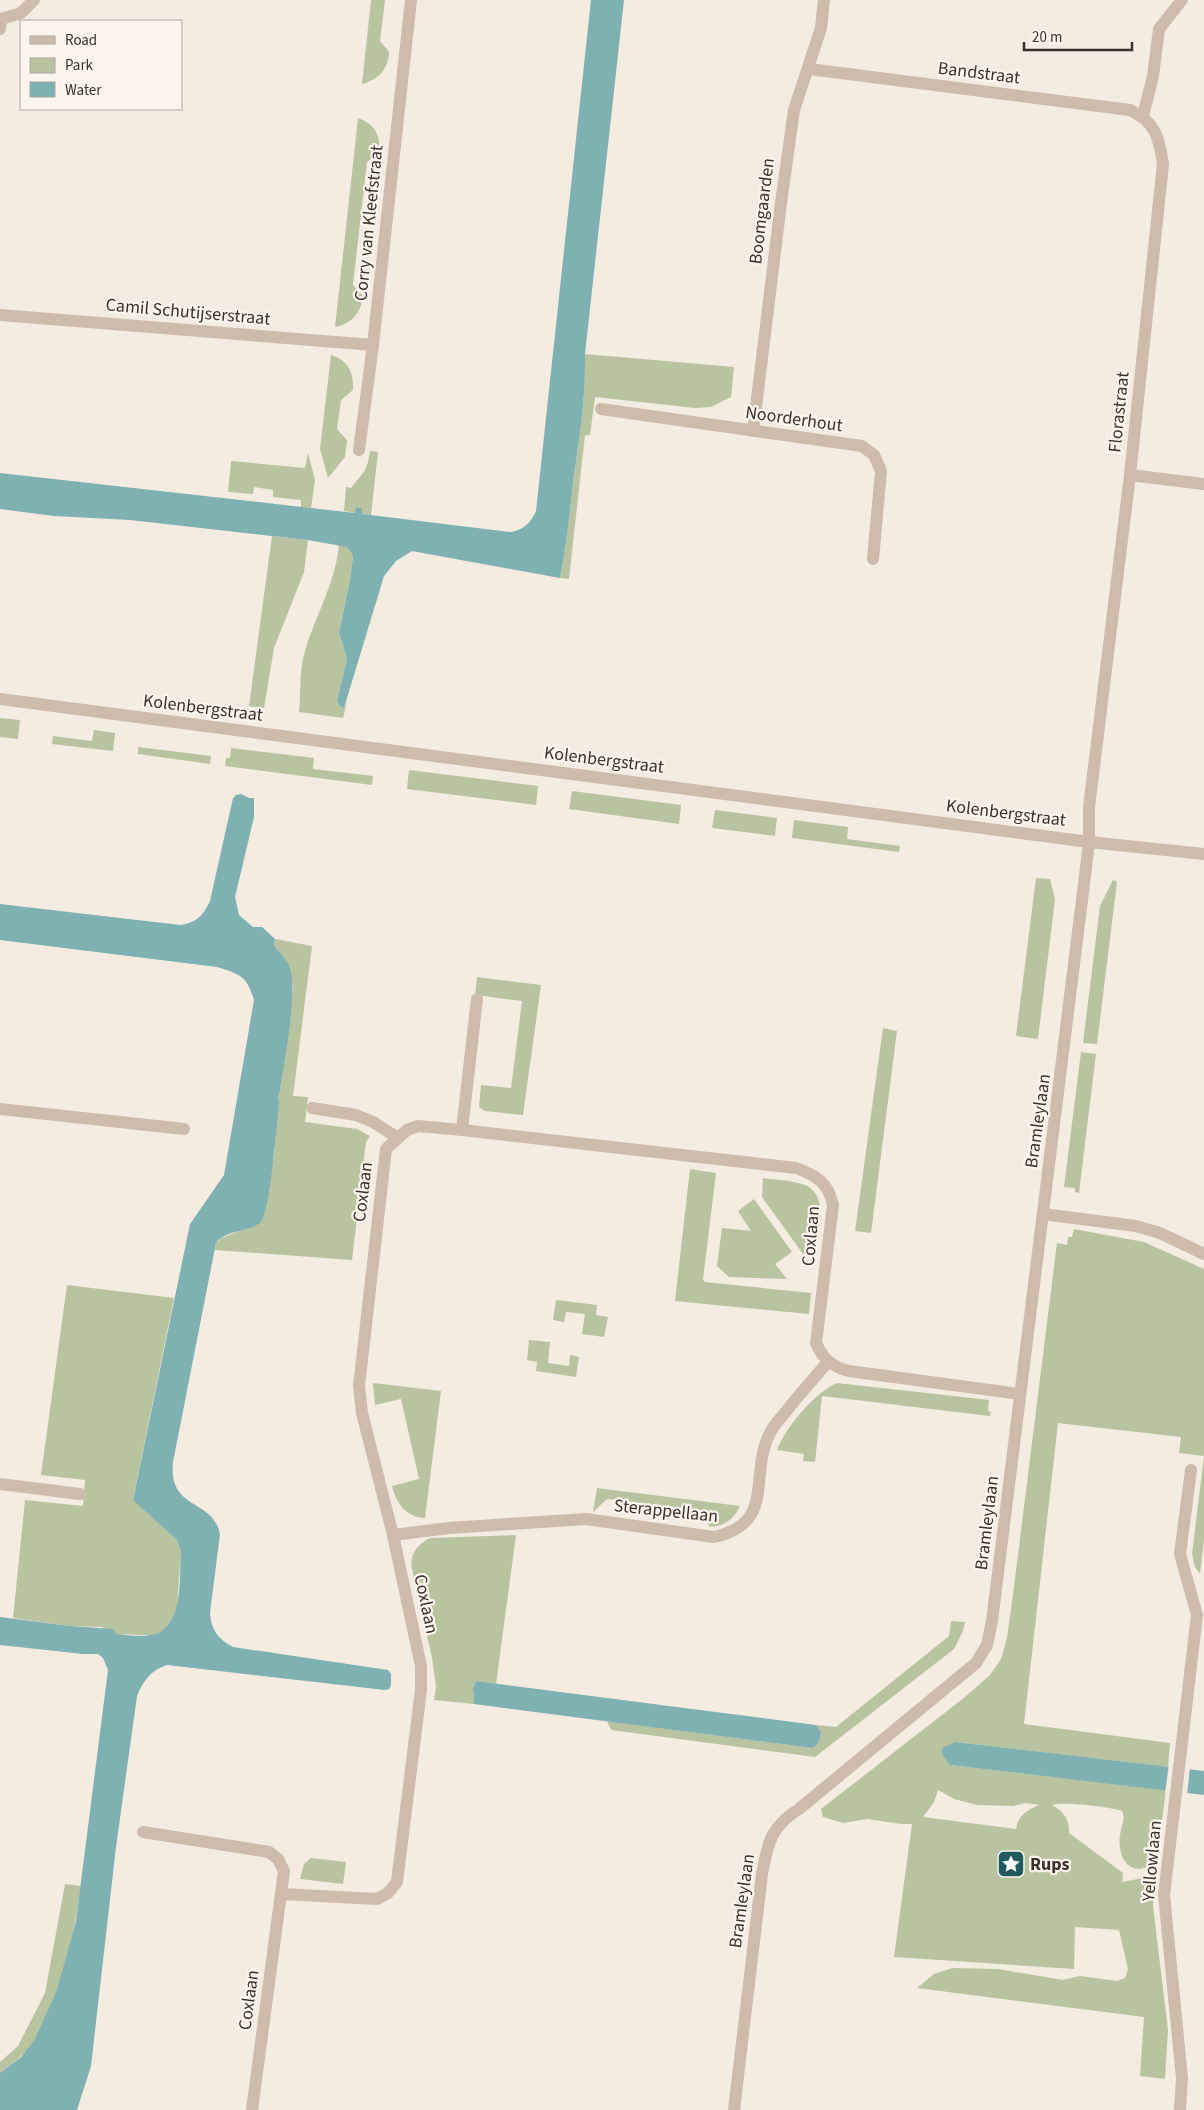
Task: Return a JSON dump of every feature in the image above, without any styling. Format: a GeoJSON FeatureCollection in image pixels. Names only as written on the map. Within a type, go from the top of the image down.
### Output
{"type":"FeatureCollection","features":[{"type":"Feature","properties":{"kind":"street"},"geometry":{"type":"LineString","coordinates":[[0,29],[0,19],[21,14],[34,0]]}},
{"type":"Feature","properties":{"kind":"street","name":"Corry van Kleefstraat"},"geometry":{"type":"LineString","coordinates":[[359,450],[373,345],[411,0]]}},
{"type":"Feature","properties":{"kind":"street","name":"Boomgaarden"},"geometry":{"type":"LineString","coordinates":[[753,431],[794,110],[821,28],[824,0]]}},
{"type":"Feature","properties":{"kind":"street"},"geometry":{"type":"LineString","coordinates":[[1143,116],[1153,76],[1159,30],[1182,0]]}},
{"type":"Feature","properties":{"kind":"street","name":"Bandstraat"},"geometry":{"type":"LineString","coordinates":[[808,69],[1130,110],[1143,116]]}},
{"type":"Feature","properties":{"kind":"street","name":"Florastraat"},"geometry":{"type":"LineString","coordinates":[[1089,842],[1089,807],[1130,475],[1163,164],[1159,141],[1151,124],[1143,116]]}},
{"type":"Feature","properties":{"kind":"street","name":"Camil Schutijserstraat"},"geometry":{"type":"LineString","coordinates":[[0,315],[373,345]]}},
{"type":"Feature","properties":{"kind":"street","name":"Noorderhout"},"geometry":{"type":"LineString","coordinates":[[601,409],[862,446],[874,455],[881,471],[873,559]]}},
{"type":"Feature","properties":{"kind":"street"},"geometry":{"type":"LineString","coordinates":[[1130,475],[1204,484]]}},
{"type":"Feature","properties":{"kind":"street","name":"Kolenbergstraat"},"geometry":{"type":"LineString","coordinates":[[0,699],[1089,842],[1204,854]]}},
{"type":"Feature","properties":{"kind":"street","name":"Bramleylaan"},"geometry":{"type":"LineString","coordinates":[[734,2110],[762,1874],[769,1842],[783,1819],[799,1809],[976,1663],[986,1645],[992,1622],[1089,842]]}},
{"type":"Feature","properties":{"kind":"street"},"geometry":{"type":"LineString","coordinates":[[462,1130],[477,999]]}},
{"type":"Feature","properties":{"kind":"street"},"geometry":{"type":"LineString","coordinates":[[312,1108],[356,1115],[372,1122],[398,1138]]}},
{"type":"Feature","properties":{"kind":"street"},"geometry":{"type":"LineString","coordinates":[[0,1109],[184,1129]]}},
{"type":"Feature","properties":{"kind":"street","name":"Coxlaan"},"geometry":{"type":"LineString","coordinates":[[281,1894],[377,1900],[388,1893],[396,1882],[421,1690],[421,1666],[393,1535],[362,1413],[359,1386],[386,1149],[407,1130],[418,1126],[796,1168],[812,1174],[830,1192],[833,1205],[816,1343],[821,1355],[828,1362]]}},
{"type":"Feature","properties":{"kind":"street"},"geometry":{"type":"LineString","coordinates":[[1043,1214],[1136,1226],[1160,1233],[1204,1254]]}},
{"type":"Feature","properties":{"kind":"street"},"geometry":{"type":"LineString","coordinates":[[828,1362],[838,1368],[849,1371],[1020,1394]]}},
{"type":"Feature","properties":{"kind":"street","name":"Sterappellaan"},"geometry":{"type":"LineString","coordinates":[[393,1535],[449,1528],[586,1520],[714,1537],[731,1533],[747,1522],[756,1506],[763,1452],[770,1432],[828,1362]]}},
{"type":"Feature","properties":{"kind":"street","name":"Yellowlaan"},"geometry":{"type":"LineString","coordinates":[[1180,2110],[1182,2078],[1164,1895],[1179,1762],[1200,1613],[1180,1554],[1191,1470]]}},
{"type":"Feature","properties":{"kind":"street"},"geometry":{"type":"LineString","coordinates":[[0,1484],[80,1494]]}},
{"type":"Feature","properties":{"kind":"street","name":"Coxlaan"},"geometry":{"type":"LineString","coordinates":[[143,1832],[269,1852],[278,1859],[284,1871],[252,2110]]}},
{"type":"Feature","properties":{"kind":"green space"},"geometry":{"type":"Polygon","coordinates":[[[371,0],[385,0],[380,41],[389,52],[387,64],[381,73],[373,80],[362,84],[371,0]]]}},
{"type":"Feature","properties":{"kind":"green space"},"geometry":{"type":"Polygon","coordinates":[[[358,118],[369,123],[376,131],[379,141],[379,153],[367,162],[353,285],[363,296],[362,302],[355,317],[341,326],[335,327],[358,118]]]}},
{"type":"Feature","properties":{"kind":"green space"},"geometry":{"type":"Polygon","coordinates":[[[585,354],[734,367],[731,397],[711,407],[695,408],[595,397],[590,435],[585,435],[569,579],[560,578],[582,415],[585,354]]]}},
{"type":"Feature","properties":{"kind":"green space"},"geometry":{"type":"Polygon","coordinates":[[[331,355],[342,361],[349,368],[353,378],[353,390],[341,400],[337,429],[347,440],[345,457],[328,478],[320,449],[331,355]]]}},
{"type":"Feature","properties":{"kind":"green space"},"geometry":{"type":"Polygon","coordinates":[[[370,451],[378,452],[371,515],[361,514],[362,509],[356,513],[344,511],[346,487],[351,488],[364,472],[370,451]]]}},
{"type":"Feature","properties":{"kind":"green space"},"geometry":{"type":"Polygon","coordinates":[[[308,453],[315,480],[311,508],[301,507],[301,500],[273,497],[273,490],[254,487],[253,494],[228,492],[231,461],[305,468],[308,453]]]}},
{"type":"Feature","properties":{"kind":"green space"},"geometry":{"type":"Polygon","coordinates":[[[272,536],[308,540],[304,572],[274,648],[264,708],[249,706],[272,536]]]}},
{"type":"Feature","properties":{"kind":"green space"},"geometry":{"type":"Polygon","coordinates":[[[339,544],[347,547],[353,556],[339,633],[347,659],[337,700],[344,708],[347,703],[343,718],[299,712],[303,658],[309,637],[330,585],[339,544]]]}},
{"type":"Feature","properties":{"kind":"green space"},"geometry":{"type":"Polygon","coordinates":[[[0,718],[20,720],[18,739],[0,737],[0,718]]]}},
{"type":"Feature","properties":{"kind":"green space"},"geometry":{"type":"Polygon","coordinates":[[[94,730],[115,733],[113,751],[52,744],[53,736],[92,741],[94,730]]]}},
{"type":"Feature","properties":{"kind":"green space"},"geometry":{"type":"Polygon","coordinates":[[[138,747],[211,756],[210,764],[138,754],[138,747]]]}},
{"type":"Feature","properties":{"kind":"green space"},"geometry":{"type":"Polygon","coordinates":[[[231,748],[314,758],[313,769],[373,776],[372,785],[225,766],[226,758],[230,758],[231,748]]]}},
{"type":"Feature","properties":{"kind":"green space"},"geometry":{"type":"Polygon","coordinates":[[[409,770],[538,786],[536,805],[407,789],[409,770]]]}},
{"type":"Feature","properties":{"kind":"green space"},"geometry":{"type":"Polygon","coordinates":[[[572,791],[681,805],[679,824],[569,809],[572,791]]]}},
{"type":"Feature","properties":{"kind":"green space"},"geometry":{"type":"Polygon","coordinates":[[[715,810],[777,818],[775,836],[712,828],[715,810]]]}},
{"type":"Feature","properties":{"kind":"green space"},"geometry":{"type":"Polygon","coordinates":[[[794,820],[848,827],[847,839],[900,846],[899,852],[792,838],[794,820]]]}},
{"type":"Feature","properties":{"kind":"green space"},"geometry":{"type":"Polygon","coordinates":[[[1036,878],[1050,879],[1055,899],[1038,1039],[1016,1036],[1036,878]]]}},
{"type":"Feature","properties":{"kind":"green space"},"geometry":{"type":"Polygon","coordinates":[[[1113,880],[1117,882],[1097,1044],[1083,1043],[1100,906],[1113,880]]]}},
{"type":"Feature","properties":{"kind":"green space"},"geometry":{"type":"Polygon","coordinates":[[[275,939],[312,946],[293,1096],[308,1097],[305,1122],[357,1129],[370,1136],[366,1142],[352,1260],[215,1250],[216,1243],[221,1238],[258,1224],[274,1156],[278,1097],[293,989],[290,971],[274,946],[275,939]]]}},
{"type":"Feature","properties":{"kind":"green space"},"geometry":{"type":"Polygon","coordinates":[[[477,977],[541,985],[523,1115],[485,1111],[479,1107],[481,1085],[511,1088],[522,1001],[475,995],[477,977]]]}},
{"type":"Feature","properties":{"kind":"green space"},"geometry":{"type":"Polygon","coordinates":[[[883,1028],[897,1031],[871,1233],[855,1231],[883,1028]]]}},
{"type":"Feature","properties":{"kind":"green space"},"geometry":{"type":"Polygon","coordinates":[[[1081,1052],[1096,1054],[1079,1193],[1075,1192],[1075,1188],[1064,1187],[1081,1052]]]}},
{"type":"Feature","properties":{"kind":"green space"},"geometry":{"type":"Polygon","coordinates":[[[690,1169],[716,1173],[703,1280],[705,1282],[811,1293],[809,1314],[675,1301],[690,1169]]]}},
{"type":"Feature","properties":{"kind":"green space"},"geometry":{"type":"Polygon","coordinates":[[[763,1178],[802,1184],[811,1189],[817,1196],[821,1214],[816,1254],[803,1254],[762,1197],[763,1178]]]}},
{"type":"Feature","properties":{"kind":"green space"},"geometry":{"type":"Polygon","coordinates":[[[754,1199],[792,1252],[775,1264],[787,1279],[729,1277],[717,1266],[722,1228],[751,1231],[738,1211],[754,1199]]]}},
{"type":"Feature","properties":{"kind":"green space"},"geometry":{"type":"Polygon","coordinates":[[[1074,1229],[1144,1242],[1204,1269],[1204,1456],[1179,1453],[1181,1437],[1058,1423],[1024,1724],[1170,1743],[1168,1767],[955,1742],[950,1765],[1166,1790],[1156,1865],[1140,1869],[1129,1866],[1122,1857],[1120,1840],[1124,1817],[1122,1811],[1087,1805],[1052,1805],[1065,1816],[1069,1833],[1123,1873],[1122,1882],[1154,1876],[1153,1906],[1168,2030],[1165,2079],[1140,2076],[1144,2017],[917,1988],[934,1974],[952,1968],[998,1969],[1063,1980],[1080,1976],[1117,1981],[1125,1978],[1128,1969],[1119,1930],[1075,1927],[1074,1969],[894,1957],[912,1824],[867,1819],[843,1823],[823,1817],[821,1809],[965,1697],[990,1675],[1001,1659],[1007,1638],[1014,1587],[1057,1243],[1067,1245],[1068,1237],[1072,1237],[1074,1229]],[[938,1790],[934,1802],[923,1817],[1016,1829],[1024,1813],[1040,1805],[1025,1803],[1013,1806],[977,1805],[954,1799],[938,1790]]]}},
{"type":"Feature","properties":{"kind":"green space"},"geometry":{"type":"Polygon","coordinates":[[[67,1285],[174,1298],[133,1499],[177,1540],[181,1550],[177,1609],[169,1625],[153,1635],[116,1634],[102,1627],[70,1626],[13,1618],[25,1500],[83,1506],[85,1480],[41,1475],[67,1285]]]}},
{"type":"Feature","properties":{"kind":"green space"},"geometry":{"type":"Polygon","coordinates":[[[556,1300],[597,1305],[596,1315],[608,1317],[604,1337],[582,1334],[585,1314],[566,1312],[564,1322],[553,1320],[556,1300]]]}},
{"type":"Feature","properties":{"kind":"green space"},"geometry":{"type":"Polygon","coordinates":[[[529,1340],[550,1342],[548,1363],[569,1366],[570,1355],[579,1357],[576,1377],[536,1371],[537,1362],[527,1360],[529,1340]]]}},
{"type":"Feature","properties":{"kind":"green space"},"geometry":{"type":"Polygon","coordinates":[[[373,1383],[441,1391],[425,1518],[407,1512],[396,1498],[392,1486],[419,1479],[401,1399],[375,1405],[373,1383]]]}},
{"type":"Feature","properties":{"kind":"green space"},"geometry":{"type":"Polygon","coordinates":[[[837,1383],[989,1400],[988,1411],[991,1412],[990,1416],[822,1396],[815,1462],[803,1461],[804,1454],[777,1450],[794,1421],[810,1403],[819,1394],[837,1383]]]}},
{"type":"Feature","properties":{"kind":"green space"},"geometry":{"type":"Polygon","coordinates":[[[1204,1456],[1204,1539],[1200,1574],[1195,1567],[1192,1554],[1204,1456]]]}},
{"type":"Feature","properties":{"kind":"green space"},"geometry":{"type":"Polygon","coordinates":[[[597,1488],[740,1506],[735,1515],[728,1521],[710,1527],[700,1510],[607,1499],[593,1512],[597,1488]]]}},
{"type":"Feature","properties":{"kind":"green space"},"geometry":{"type":"Polygon","coordinates":[[[516,1535],[496,1684],[476,1681],[473,1689],[474,1704],[434,1700],[436,1687],[432,1658],[411,1564],[413,1554],[418,1546],[430,1538],[516,1535]]]}},
{"type":"Feature","properties":{"kind":"green space"},"geometry":{"type":"Polygon","coordinates":[[[951,1621],[965,1622],[963,1631],[954,1649],[815,1757],[611,1730],[607,1721],[812,1748],[820,1738],[821,1732],[816,1725],[836,1727],[949,1636],[951,1621]]]}},
{"type":"Feature","properties":{"kind":"green space"},"geometry":{"type":"Polygon","coordinates":[[[311,1858],[346,1862],[343,1884],[300,1879],[304,1864],[311,1858]]]}},
{"type":"Feature","properties":{"kind":"green space"},"geometry":{"type":"Polygon","coordinates":[[[65,1884],[81,1886],[75,1925],[58,1991],[41,2030],[31,2045],[20,2057],[0,2073],[0,2062],[18,2046],[45,1993],[65,1884]]]}},
{"type":"Feature","properties":{"kind":"water"},"geometry":{"type":"Polygon","coordinates":[[[591,0],[624,0],[585,354],[582,414],[560,578],[412,551],[396,561],[384,576],[344,708],[340,706],[337,700],[347,659],[339,633],[353,556],[347,547],[308,540],[130,520],[54,516],[0,509],[0,473],[355,513],[356,508],[362,508],[362,514],[511,532],[519,530],[526,525],[536,511],[591,0]]]}},
{"type":"Feature","properties":{"kind":"water"},"geometry":{"type":"Polygon","coordinates":[[[241,794],[254,798],[254,817],[235,897],[239,915],[253,927],[262,927],[275,939],[274,946],[290,968],[292,993],[290,1028],[278,1097],[275,1147],[264,1215],[261,1222],[256,1225],[226,1235],[216,1243],[173,1462],[173,1478],[177,1489],[184,1497],[209,1514],[216,1523],[220,1534],[210,1613],[214,1629],[223,1641],[233,1647],[388,1670],[391,1674],[391,1685],[389,1689],[385,1690],[167,1665],[156,1670],[148,1677],[137,1696],[116,1847],[91,2066],[77,2110],[0,2110],[0,2073],[21,2057],[35,2039],[57,1990],[76,1921],[108,1670],[103,1658],[98,1654],[0,1645],[0,1617],[70,1626],[113,1629],[116,1634],[142,1636],[162,1631],[170,1623],[175,1612],[180,1587],[181,1551],[177,1540],[133,1500],[190,1224],[224,1175],[254,1000],[242,977],[217,967],[0,940],[0,904],[180,925],[190,923],[202,915],[210,901],[233,798],[241,794]]]}},
{"type":"Feature","properties":{"kind":"water"},"geometry":{"type":"Polygon","coordinates":[[[476,1681],[816,1725],[821,1732],[820,1739],[812,1748],[474,1704],[473,1688],[476,1681]]]}},
{"type":"Feature","properties":{"kind":"water"},"geometry":{"type":"Polygon","coordinates":[[[955,1742],[1204,1771],[1204,1795],[950,1765],[942,1754],[942,1748],[955,1742]]]}},
{"type":"Feature","properties":{"kind":"pier"},"geometry":{"type":"Polygon","coordinates":[[[1169,1764],[1190,1767],[1187,1795],[1165,1793],[1169,1764]]]}},
{"type":"Feature","properties":{"kind":"place","name":"Rups"},"geometry":{"type":"Point","coordinates":[1011,1864]}}]}
